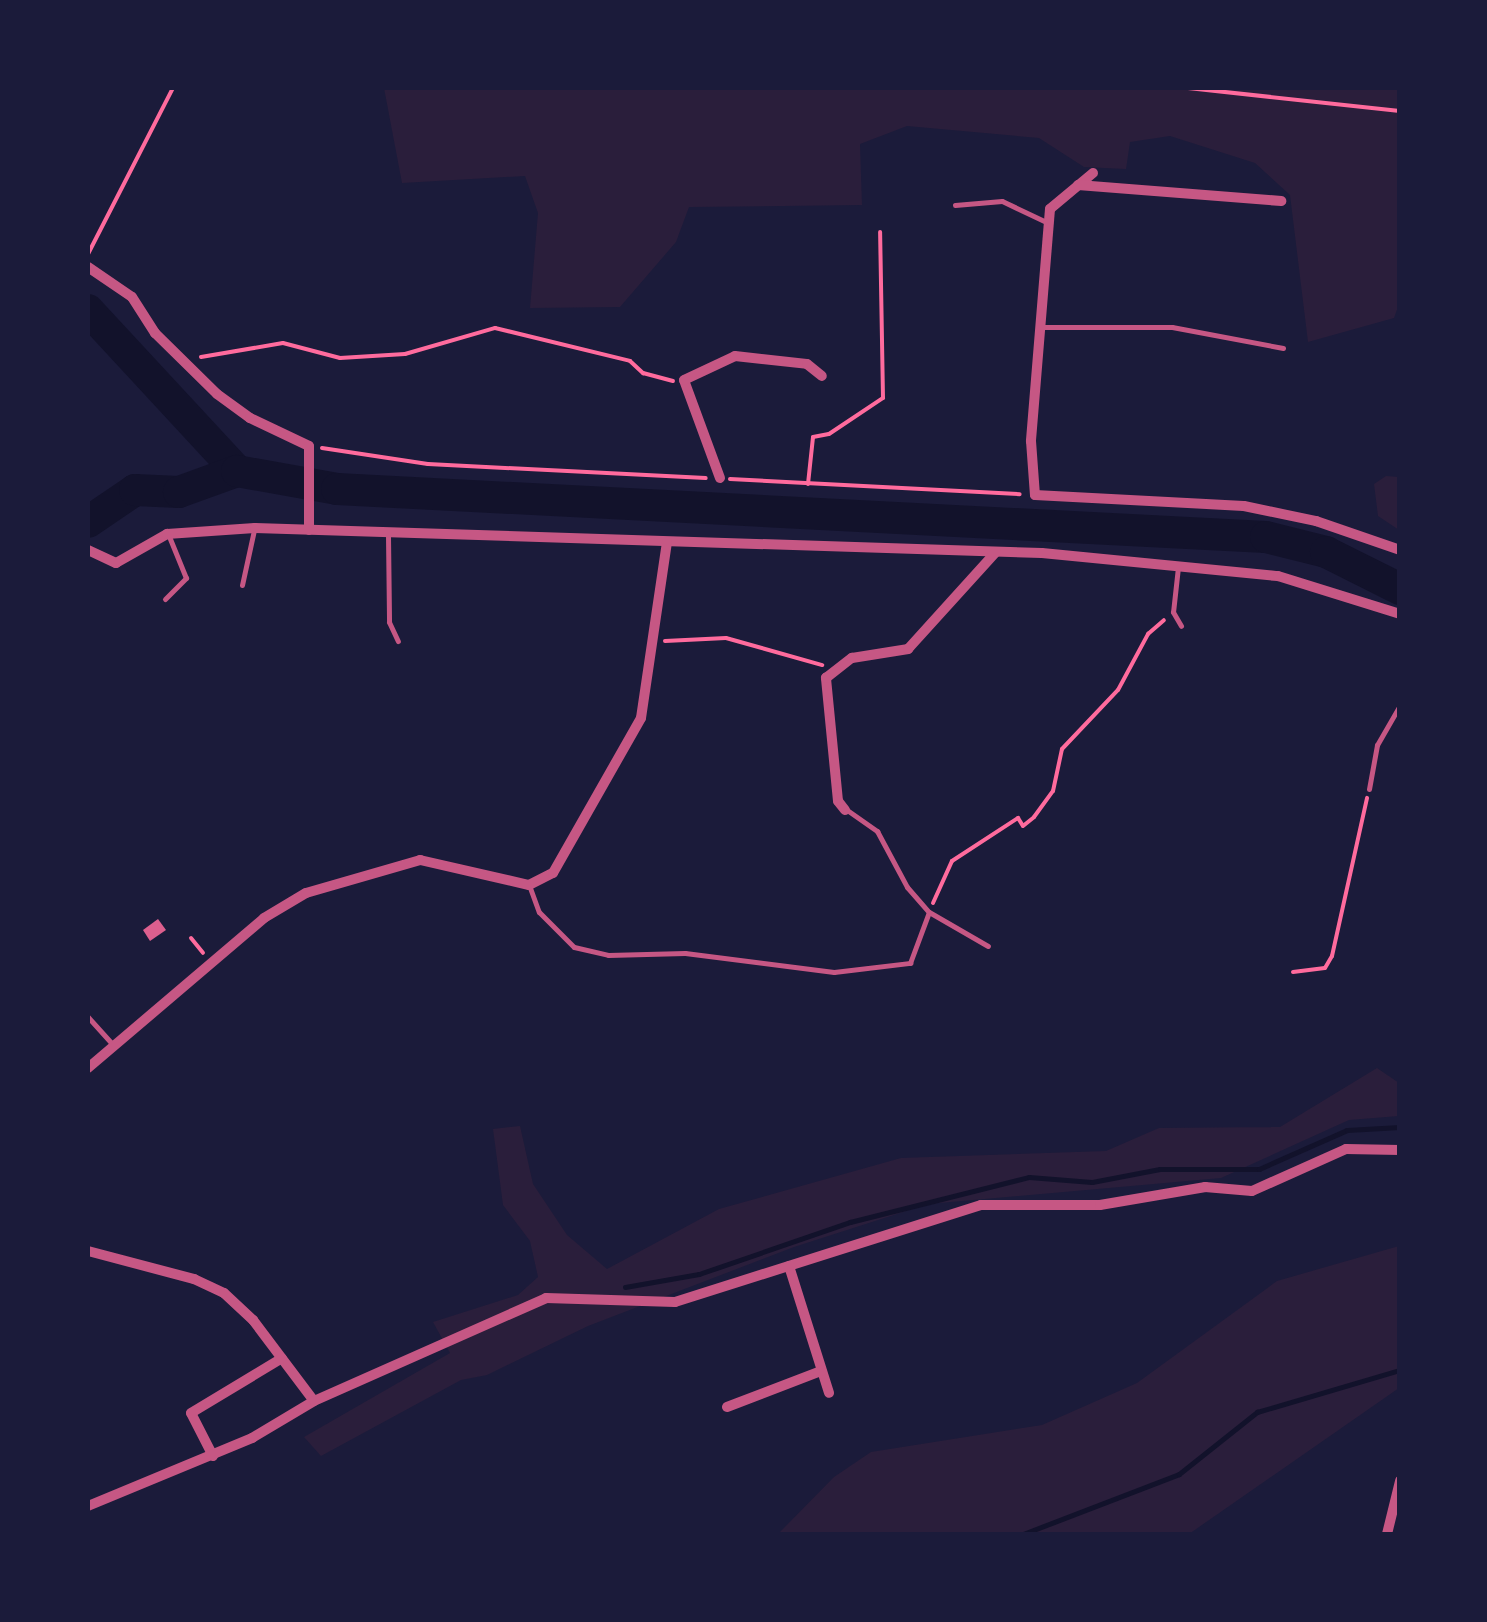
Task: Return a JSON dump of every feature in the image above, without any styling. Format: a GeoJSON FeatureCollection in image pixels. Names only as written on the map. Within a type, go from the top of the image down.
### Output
{"type":"FeatureCollection","features":[{"type":"Feature","properties":{"kind":"street"},"geometry":{"type":"LineString","coordinates":[[1093,173],[1050,209],[1030,440],[1035,494],[1244,506],[1316,522],[1400,550]]}},
{"type":"Feature","properties":{"kind":"street"},"geometry":{"type":"LineString","coordinates":[[1077,185],[1281,201]]}},
{"type":"Feature","properties":{"kind":"street"},"geometry":{"type":"LineString","coordinates":[[88,267],[132,297],[182,361],[250,418],[309,449],[309,526]]}},
{"type":"Feature","properties":{"kind":"street"},"geometry":{"type":"LineString","coordinates":[[720,478],[684,380],[735,356],[807,364],[822,376]]}},
{"type":"Feature","properties":{"kind":"street"},"geometry":{"type":"LineString","coordinates":[[88,550],[100,559],[116,563],[168,534],[309,526],[388,536],[996,552],[1178,564],[1278,576],[1400,614]]}},
{"type":"Feature","properties":{"kind":"street"},"geometry":{"type":"LineString","coordinates":[[88,1068],[264,918],[306,893],[420,860],[529,885],[553,872],[641,718],[667,542]]}},
{"type":"Feature","properties":{"kind":"street"},"geometry":{"type":"LineString","coordinates":[[845,810],[838,801],[825,691],[833,668],[908,649],[996,552]]}},
{"type":"Feature","properties":{"kind":"street"},"geometry":{"type":"LineString","coordinates":[[88,1506],[213,1456],[314,1401],[546,1298],[675,1302],[980,1205],[1100,1205],[1205,1187],[1252,1191],[1346,1149],[1400,1150]]}},
{"type":"Feature","properties":{"kind":"street"},"geometry":{"type":"LineString","coordinates":[[88,1251],[194,1279],[224,1293],[314,1401]]}},
{"type":"Feature","properties":{"kind":"street"},"geometry":{"type":"LineString","coordinates":[[788,1266],[829,1393]]}},
{"type":"Feature","properties":{"kind":"street"},"geometry":{"type":"LineString","coordinates":[[213,1456],[191,1413],[282,1358]]}},
{"type":"Feature","properties":{"kind":"street"},"geometry":{"type":"LineString","coordinates":[[727,1408],[821,1371]]}},
{"type":"Feature","properties":{"kind":"street"},"geometry":{"type":"LineString","coordinates":[[1387,1534],[1400,1481]]}},
{"type":"Feature","properties":{"kind":"lane"},"geometry":{"type":"LineString","coordinates":[[954,205],[1002,201],[1049,224]]}},
{"type":"Feature","properties":{"kind":"lane"},"geometry":{"type":"LineString","coordinates":[[1040,327],[1172,327],[1284,348]]}},
{"type":"Feature","properties":{"kind":"lane"},"geometry":{"type":"LineString","coordinates":[[242,585],[254,528]]}},
{"type":"Feature","properties":{"kind":"lane"},"geometry":{"type":"LineString","coordinates":[[164,599],[186,578],[168,534]]}},
{"type":"Feature","properties":{"kind":"lane"},"geometry":{"type":"LineString","coordinates":[[388,536],[390,622],[398,641]]}},
{"type":"Feature","properties":{"kind":"lane"},"geometry":{"type":"LineString","coordinates":[[1178,564],[1173,612],[1182,626]]}},
{"type":"Feature","properties":{"kind":"lane"},"geometry":{"type":"LineString","coordinates":[[1369,788],[1377,745],[1400,705]]}},
{"type":"Feature","properties":{"kind":"lane"},"geometry":{"type":"LineString","coordinates":[[845,810],[877,831],[907,887],[930,912],[988,946]]}},
{"type":"Feature","properties":{"kind":"lane"},"geometry":{"type":"LineString","coordinates":[[529,885],[539,912],[574,947],[834,972],[910,964],[930,912]]}},
{"type":"Feature","properties":{"kind":"lane"},"geometry":{"type":"LineString","coordinates":[[88,1017],[114,1046]]}},
{"type":"Feature","properties":{"kind":"path"},"geometry":{"type":"LineString","coordinates":[[88,254],[172,88]]}},
{"type":"Feature","properties":{"kind":"path"},"geometry":{"type":"LineString","coordinates":[[1188,88],[1400,111]]}},
{"type":"Feature","properties":{"kind":"path"},"geometry":{"type":"LineString","coordinates":[[808,484],[812,437],[829,434],[883,398],[880,232]]}},
{"type":"Feature","properties":{"kind":"path"},"geometry":{"type":"LineString","coordinates":[[182,361],[282,343],[340,358],[404,354],[495,328],[684,380]]}},
{"type":"Feature","properties":{"kind":"path"},"geometry":{"type":"LineString","coordinates":[[309,449],[428,464],[1035,494]]}},
{"type":"Feature","properties":{"kind":"path"},"geometry":{"type":"LineString","coordinates":[[930,912],[952,861],[1018,818],[1023,826],[1034,816],[1053,791],[1062,748],[1118,690],[1148,634],[1173,612]]}},
{"type":"Feature","properties":{"kind":"path"},"geometry":{"type":"LineString","coordinates":[[655,642],[726,638],[833,668]]}},
{"type":"Feature","properties":{"kind":"path"},"geometry":{"type":"LineString","coordinates":[[1294,972],[1325,968],[1332,956],[1369,788]]}},
{"type":"Feature","properties":{"kind":"shaded area"},"geometry":{"type":"Polygon","coordinates":[[[384,88],[1399,88],[1399,304],[1394,318],[1308,342],[1290,195],[1255,163],[1170,136],[1130,142],[1126,169],[1084,167],[1039,138],[907,126],[860,144],[862,205],[689,207],[676,242],[620,307],[530,308],[538,213],[525,176],[402,183],[384,88]]]}},
{"type":"Feature","properties":{"kind":"shaded area"},"geometry":{"type":"Polygon","coordinates":[[[1386,476],[1399,477],[1399,530],[1378,516],[1374,484],[1386,476]]]}},
{"type":"Feature","properties":{"kind":"shaded area"},"geometry":{"type":"Polygon","coordinates":[[[1377,1068],[1399,1083],[1399,1116],[1349,1120],[1221,1178],[928,1204],[794,1247],[588,1326],[487,1375],[461,1380],[321,1456],[304,1437],[450,1353],[433,1322],[518,1295],[538,1277],[530,1241],[503,1205],[493,1129],[520,1126],[533,1184],[567,1235],[607,1269],[719,1209],[901,1158],[1106,1151],[1159,1128],[1280,1127],[1377,1068]]]}},
{"type":"Feature","properties":{"kind":"shaded area"},"geometry":{"type":"Polygon","coordinates":[[[1399,1246],[1399,1388],[1189,1534],[778,1534],[834,1477],[871,1452],[1042,1425],[1137,1383],[1277,1281],[1399,1246]]]}},
{"type":"Feature","properties":{"kind":"building"},"geometry":{"type":"Polygon","coordinates":[[[158,919],[166,930],[150,941],[143,930],[158,919]]]}},
{"type":"Feature","properties":{"kind":"waterway"},"geometry":{"type":"LineString","coordinates":[[88,310],[237,471]]}},
{"type":"Feature","properties":{"kind":"waterway"},"geometry":{"type":"LineString","coordinates":[[88,522],[135,490],[179,492],[237,471],[337,489],[1266,537],[1326,552],[1400,589]]}},
{"type":"Feature","properties":{"kind":"waterway"},"geometry":{"type":"LineString","coordinates":[[625,1287],[699,1274],[850,1222],[1029,1177],[1092,1182],[1160,1169],[1259,1169],[1347,1130],[1400,1127]]}},
{"type":"Feature","properties":{"kind":"waterway"},"geometry":{"type":"LineString","coordinates":[[1023,1534],[1179,1474],[1257,1412],[1400,1370]]}}]}
